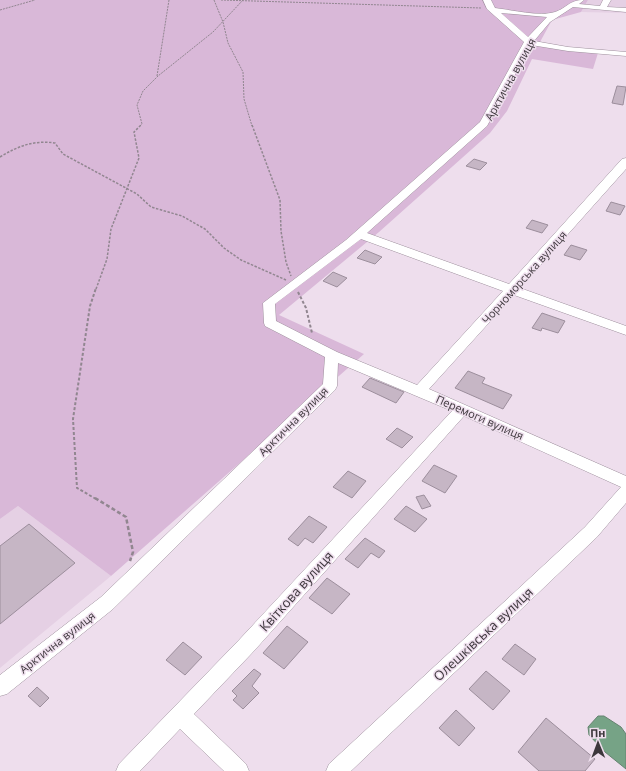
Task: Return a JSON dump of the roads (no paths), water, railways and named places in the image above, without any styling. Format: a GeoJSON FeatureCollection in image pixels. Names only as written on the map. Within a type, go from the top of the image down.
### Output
{"type":"FeatureCollection","features":[{"type":"Feature","properties":{"kind":"lane"},"geometry":{"type":"LineString","coordinates":[[602,9],[607,1],[626,3]]}},
{"type":"Feature","properties":{"kind":"lane"},"geometry":{"type":"LineString","coordinates":[[490,6],[536,15],[567,6],[626,10]]}},
{"type":"Feature","properties":{"kind":"lane"},"geometry":{"type":"LineString","coordinates":[[490,6],[528,42],[568,49],[626,54]]}},
{"type":"Feature","properties":{"kind":"lane","name":"Арктична вулиця"},"geometry":{"type":"LineString","coordinates":[[0,687],[107,603],[330,386],[332,355],[270,323],[269,303],[293,283],[359,234],[484,124],[528,42],[547,20],[567,6]]}},
{"type":"Feature","properties":{"kind":"lane","name":"Чорноморська вулиця"},"geometry":{"type":"LineString","coordinates":[[419,391],[513,290],[625,164],[626,161]]}},
{"type":"Feature","properties":{"kind":"lane"},"geometry":{"type":"LineString","coordinates":[[359,234],[626,331]]}},
{"type":"Feature","properties":{"kind":"lane","name":"Перемоги вулиця"},"geometry":{"type":"LineString","coordinates":[[332,355],[462,408],[626,483]]}},
{"type":"Feature","properties":{"kind":"lane","name":"Квіткова вулиця"},"geometry":{"type":"LineString","coordinates":[[126,771],[246,646],[462,408]]}},
{"type":"Feature","properties":{"kind":"lane","name":"Олешківська вулиця"},"geometry":{"type":"LineString","coordinates":[[336,771],[591,532],[626,492]]}},
{"type":"Feature","properties":{"kind":"lane"},"geometry":{"type":"LineString","coordinates":[[180,715],[239,771]]}}]}
